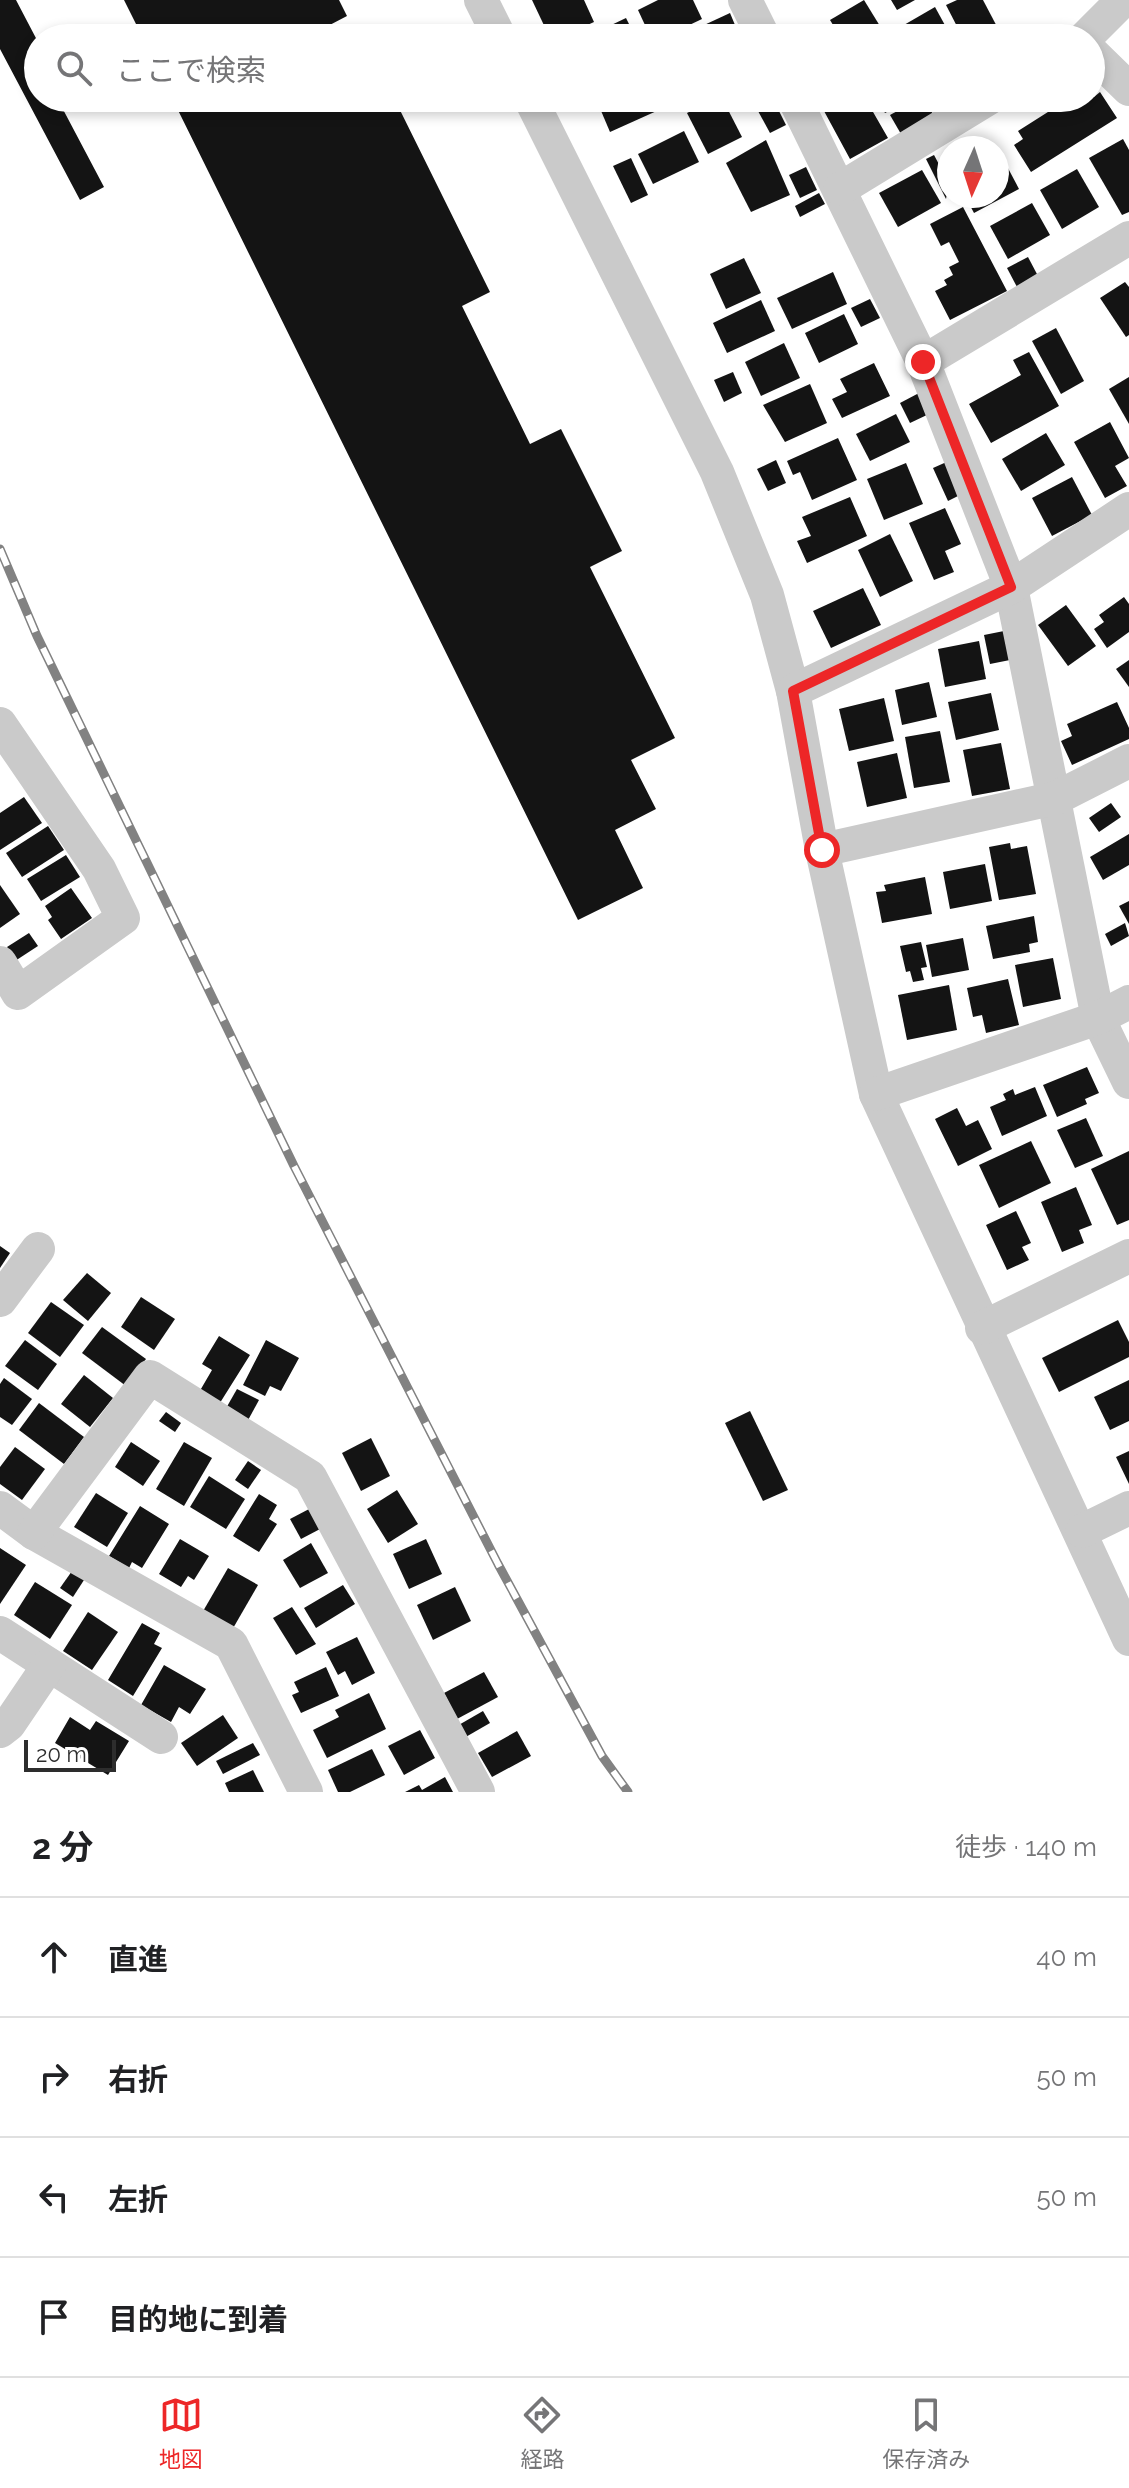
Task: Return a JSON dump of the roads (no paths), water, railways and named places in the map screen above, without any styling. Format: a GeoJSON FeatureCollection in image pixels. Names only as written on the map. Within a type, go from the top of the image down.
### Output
{"type":"FeatureCollection","features":[{"type":"Feature","properties":{"kind":"street"},"geometry":{"type":"LineString","coordinates":[[481,0],[493,24]]}},
{"type":"Feature","properties":{"kind":"street"},"geometry":{"type":"LineString","coordinates":[[1096,24],[1123,0]]}},
{"type":"Feature","properties":{"kind":"street"},"geometry":{"type":"LineString","coordinates":[[746,1],[757,24]]}},
{"type":"Feature","properties":{"kind":"street"},"geometry":{"type":"LineString","coordinates":[[1105,67],[1129,89]]}},
{"type":"Feature","properties":{"kind":"street"},"geometry":{"type":"LineString","coordinates":[[537,112],[717,472],[767,595],[793,691],[822,850],[876,1094],[982,1328],[1082,1531],[1129,1639]]}},
{"type":"Feature","properties":{"kind":"street"},"geometry":{"type":"LineString","coordinates":[[801,112],[923,362],[1011,587],[1098,1018],[1129,1082]]}},
{"type":"Feature","properties":{"kind":"street"},"geometry":{"type":"LineString","coordinates":[[840,189],[966,112]]}},
{"type":"Feature","properties":{"kind":"street"},"geometry":{"type":"LineString","coordinates":[[923,362],[1129,238]]}},
{"type":"Feature","properties":{"kind":"street"},"geometry":{"type":"LineString","coordinates":[[793,691],[1011,587],[1129,509]]}},
{"type":"Feature","properties":{"kind":"street"},"geometry":{"type":"LineString","coordinates":[[0,724],[99,869],[123,918],[18,993],[0,963]]}},
{"type":"Feature","properties":{"kind":"street"},"geometry":{"type":"LineString","coordinates":[[822,850],[1056,798],[1129,761]]}},
{"type":"Feature","properties":{"kind":"street"},"geometry":{"type":"LineString","coordinates":[[876,1094],[1098,1018],[1129,1002]]}},
{"type":"Feature","properties":{"kind":"street"},"geometry":{"type":"LineString","coordinates":[[0,1300],[38,1249]]}},
{"type":"Feature","properties":{"kind":"street"},"geometry":{"type":"LineString","coordinates":[[982,1328],[1129,1256]]}},
{"type":"Feature","properties":{"kind":"street"},"geometry":{"type":"LineString","coordinates":[[34,1533],[150,1377],[310,1477],[478,1792]]}},
{"type":"Feature","properties":{"kind":"street"},"geometry":{"type":"LineString","coordinates":[[0,1508],[34,1533],[231,1644],[306,1792]]}},
{"type":"Feature","properties":{"kind":"street"},"geometry":{"type":"LineString","coordinates":[[1082,1531],[1129,1508]]}},
{"type":"Feature","properties":{"kind":"street"},"geometry":{"type":"LineString","coordinates":[[0,1633],[161,1737]]}},
{"type":"Feature","properties":{"kind":"street"},"geometry":{"type":"LineString","coordinates":[[0,1731],[9,1724],[49,1665]]}},
{"type":"Feature","properties":{"kind":"railway"},"geometry":{"type":"LineString","coordinates":[[0,549],[37,636],[294,1166],[498,1564],[602,1756],[628,1792]]}}]}
